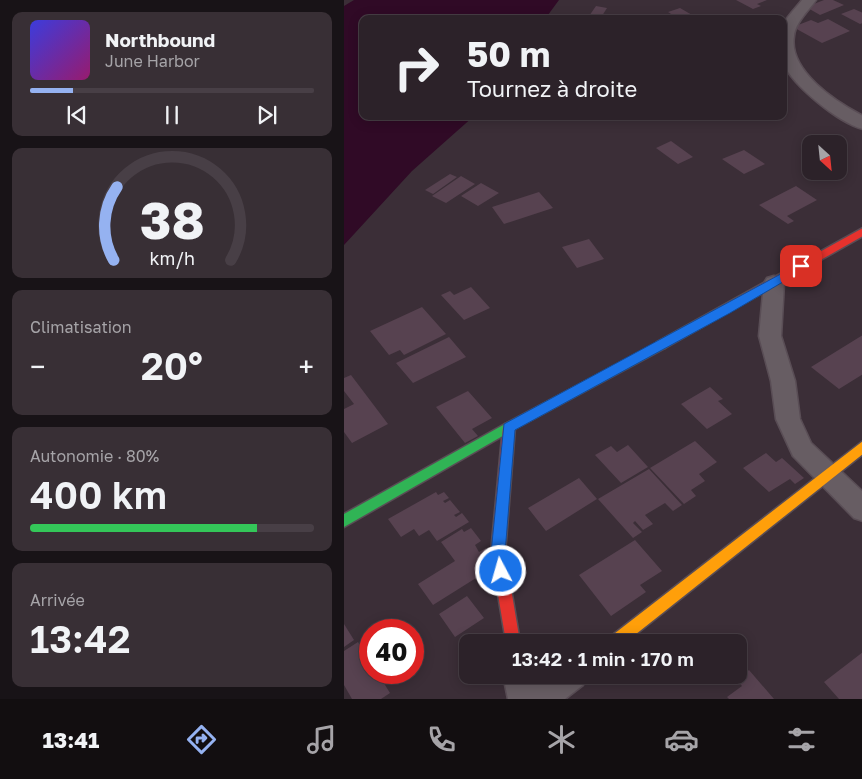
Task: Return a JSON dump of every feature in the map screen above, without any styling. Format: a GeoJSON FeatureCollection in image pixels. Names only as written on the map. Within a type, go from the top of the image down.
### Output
{"type":"FeatureCollection","features":[{"type":"Feature","properties":{"kind":"street"},"geometry":{"type":"LineString","coordinates":[[787,33],[809,0]]}},
{"type":"Feature","properties":{"kind":"street"},"geometry":{"type":"LineString","coordinates":[[787,51],[793,67],[815,92],[840,112],[862,124]]}},
{"type":"Feature","properties":{"kind":"street"},"geometry":{"type":"LineString","coordinates":[[344,521],[509,427],[774,283],[862,231]]}},
{"type":"Feature","properties":{"kind":"street"},"geometry":{"type":"LineString","coordinates":[[774,283],[770,336],[783,381],[788,419],[802,449],[862,510]]}},
{"type":"Feature","properties":{"kind":"street"},"geometry":{"type":"LineString","coordinates":[[509,427],[498,553],[512,634]]}},
{"type":"Feature","properties":{"kind":"street"},"geometry":{"type":"LineString","coordinates":[[626,634],[862,446]]}},
{"type":"Feature","properties":{"kind":"street"},"geometry":{"type":"LineString","coordinates":[[520,684],[522,699]]}},
{"type":"Feature","properties":{"kind":"street"},"geometry":{"type":"LineString","coordinates":[[540,699],[560,684]]}},
{"type":"Feature","properties":{"kind":"shaded area"},"geometry":{"type":"Polygon","coordinates":[[[354,0],[559,0],[548,15],[359,15],[359,120],[469,120],[412,171],[344,245],[344,6],[354,0]]]}},
{"type":"Feature","properties":{"kind":"building"},"geometry":{"type":"Polygon","coordinates":[[[736,0],[767,0],[757,4],[761,6],[753,9],[736,0]]]}},
{"type":"Feature","properties":{"kind":"building"},"geometry":{"type":"Polygon","coordinates":[[[824,0],[833,0],[844,5],[820,15],[806,7],[824,0]]]}},
{"type":"Feature","properties":{"kind":"building"},"geometry":{"type":"Polygon","coordinates":[[[596,6],[607,8],[603,15],[590,15],[596,6]]]}},
{"type":"Feature","properties":{"kind":"building"},"geometry":{"type":"Polygon","coordinates":[[[680,8],[692,15],[673,15],[668,12],[680,8]]]}},
{"type":"Feature","properties":{"kind":"building"},"geometry":{"type":"Polygon","coordinates":[[[854,9],[863,13],[863,23],[860,24],[841,14],[854,9]]]}},
{"type":"Feature","properties":{"kind":"building"},"geometry":{"type":"Polygon","coordinates":[[[828,19],[850,31],[822,43],[793,27],[811,20],[818,23],[828,19]]]}},
{"type":"Feature","properties":{"kind":"building"},"geometry":{"type":"Polygon","coordinates":[[[671,141],[693,157],[678,164],[656,148],[671,141]]]}},
{"type":"Feature","properties":{"kind":"building"},"geometry":{"type":"Polygon","coordinates":[[[744,150],[765,164],[744,174],[722,159],[744,150]]]}},
{"type":"Feature","properties":{"kind":"building"},"geometry":{"type":"Polygon","coordinates":[[[450,174],[457,177],[433,194],[425,190],[450,174]]]}},
{"type":"Feature","properties":{"kind":"building"},"geometry":{"type":"Polygon","coordinates":[[[461,176],[475,184],[446,203],[432,196],[461,176]]]}},
{"type":"Feature","properties":{"kind":"building"},"geometry":{"type":"Polygon","coordinates":[[[481,183],[499,193],[478,206],[461,196],[481,183]]]}},
{"type":"Feature","properties":{"kind":"building"},"geometry":{"type":"Polygon","coordinates":[[[796,186],[817,200],[787,216],[794,221],[788,224],[759,205],[796,186]]]}},
{"type":"Feature","properties":{"kind":"building"},"geometry":{"type":"Polygon","coordinates":[[[539,192],[553,208],[504,224],[492,207],[539,192]]]}},
{"type":"Feature","properties":{"kind":"building"},"geometry":{"type":"Polygon","coordinates":[[[589,239],[604,259],[577,268],[562,247],[589,239]]]}},
{"type":"Feature","properties":{"kind":"building"},"geometry":{"type":"Polygon","coordinates":[[[471,287],[490,308],[464,320],[441,295],[450,291],[454,295],[471,287]]]}},
{"type":"Feature","properties":{"kind":"building"},"geometry":{"type":"Polygon","coordinates":[[[422,307],[446,334],[404,355],[400,350],[389,355],[370,331],[422,307]]]}},
{"type":"Feature","properties":{"kind":"building"},"geometry":{"type":"Polygon","coordinates":[[[863,335],[863,374],[839,389],[811,367],[863,335]]]}},
{"type":"Feature","properties":{"kind":"building"},"geometry":{"type":"Polygon","coordinates":[[[449,337],[466,357],[413,383],[396,363],[449,337]]]}},
{"type":"Feature","properties":{"kind":"building"},"geometry":{"type":"Polygon","coordinates":[[[351,375],[388,424],[352,443],[344,432],[344,409],[354,404],[344,391],[344,378],[351,375]]]}},
{"type":"Feature","properties":{"kind":"building"},"geometry":{"type":"Polygon","coordinates":[[[710,387],[723,399],[718,401],[732,414],[707,429],[681,404],[710,387]]]}},
{"type":"Feature","properties":{"kind":"building"},"geometry":{"type":"Polygon","coordinates":[[[468,391],[492,418],[472,429],[478,436],[465,443],[436,407],[468,391]]]}},
{"type":"Feature","properties":{"kind":"building"},"geometry":{"type":"Polygon","coordinates":[[[695,441],[717,462],[699,474],[705,481],[691,490],[696,496],[684,504],[650,468],[695,441]]]}},
{"type":"Feature","properties":{"kind":"building"},"geometry":{"type":"Polygon","coordinates":[[[628,445],[648,467],[621,483],[595,455],[611,446],[617,452],[628,445]]]}},
{"type":"Feature","properties":{"kind":"building"},"geometry":{"type":"Polygon","coordinates":[[[766,453],[776,462],[782,458],[804,478],[795,484],[790,479],[769,492],[743,468],[766,453]]]}},
{"type":"Feature","properties":{"kind":"building"},"geometry":{"type":"Polygon","coordinates":[[[649,469],[682,505],[673,511],[665,503],[645,515],[653,524],[643,530],[635,521],[633,523],[642,532],[633,538],[598,499],[649,469]]]}},
{"type":"Feature","properties":{"kind":"building"},"geometry":{"type":"Polygon","coordinates":[[[579,478],[597,499],[546,531],[528,508],[579,478]]]}},
{"type":"Feature","properties":{"kind":"building"},"geometry":{"type":"Polygon","coordinates":[[[436,492],[438,495],[444,492],[449,498],[443,501],[445,503],[450,500],[460,512],[454,515],[456,517],[462,513],[469,522],[437,541],[429,530],[419,536],[414,529],[401,537],[388,519],[436,492]]]}},
{"type":"Feature","properties":{"kind":"building"},"geometry":{"type":"Polygon","coordinates":[[[471,528],[481,541],[475,545],[479,552],[486,548],[492,568],[433,605],[418,584],[455,561],[441,542],[462,529],[464,532],[471,528]]]}},
{"type":"Feature","properties":{"kind":"building"},"geometry":{"type":"Polygon","coordinates":[[[635,540],[662,571],[640,585],[646,592],[611,616],[579,575],[635,540]]]}},
{"type":"Feature","properties":{"kind":"building"},"geometry":{"type":"Polygon","coordinates":[[[467,596],[484,618],[455,637],[439,614],[467,596]]]}},
{"type":"Feature","properties":{"kind":"building"},"geometry":{"type":"Polygon","coordinates":[[[344,624],[354,640],[344,647],[344,624]]]}},
{"type":"Feature","properties":{"kind":"building"},"geometry":{"type":"Polygon","coordinates":[[[358,642],[359,684],[384,684],[390,693],[381,699],[352,699],[344,685],[344,651],[358,642]]]}},
{"type":"Feature","properties":{"kind":"building"},"geometry":{"type":"Polygon","coordinates":[[[863,652],[863,699],[839,699],[824,682],[863,652]]]}},
{"type":"Feature","properties":{"kind":"building"},"geometry":{"type":"Polygon","coordinates":[[[749,670],[774,699],[729,699],[727,697],[742,686],[740,684],[747,684],[747,672],[749,670]]]}},
{"type":"Feature","properties":{"kind":"traffic: fast"},"geometry":{"type":"LineString","coordinates":[[344,521],[509,427],[661,345]]}},
{"type":"Feature","properties":{"kind":"traffic: slow"},"geometry":{"type":"LineString","coordinates":[[625,634],[863,446]]}},
{"type":"Feature","properties":{"kind":"traffic: jam"},"geometry":{"type":"LineString","coordinates":[[661,345],[863,231]]}},
{"type":"Feature","properties":{"kind":"traffic: jam"},"geometry":{"type":"LineString","coordinates":[[509,427],[498,553],[512,634]]}},
{"type":"Feature","properties":{"kind":"route"},"geometry":{"type":"LineString","coordinates":[[501,571],[498,553],[509,427],[726,310],[801,266]]}}]}
